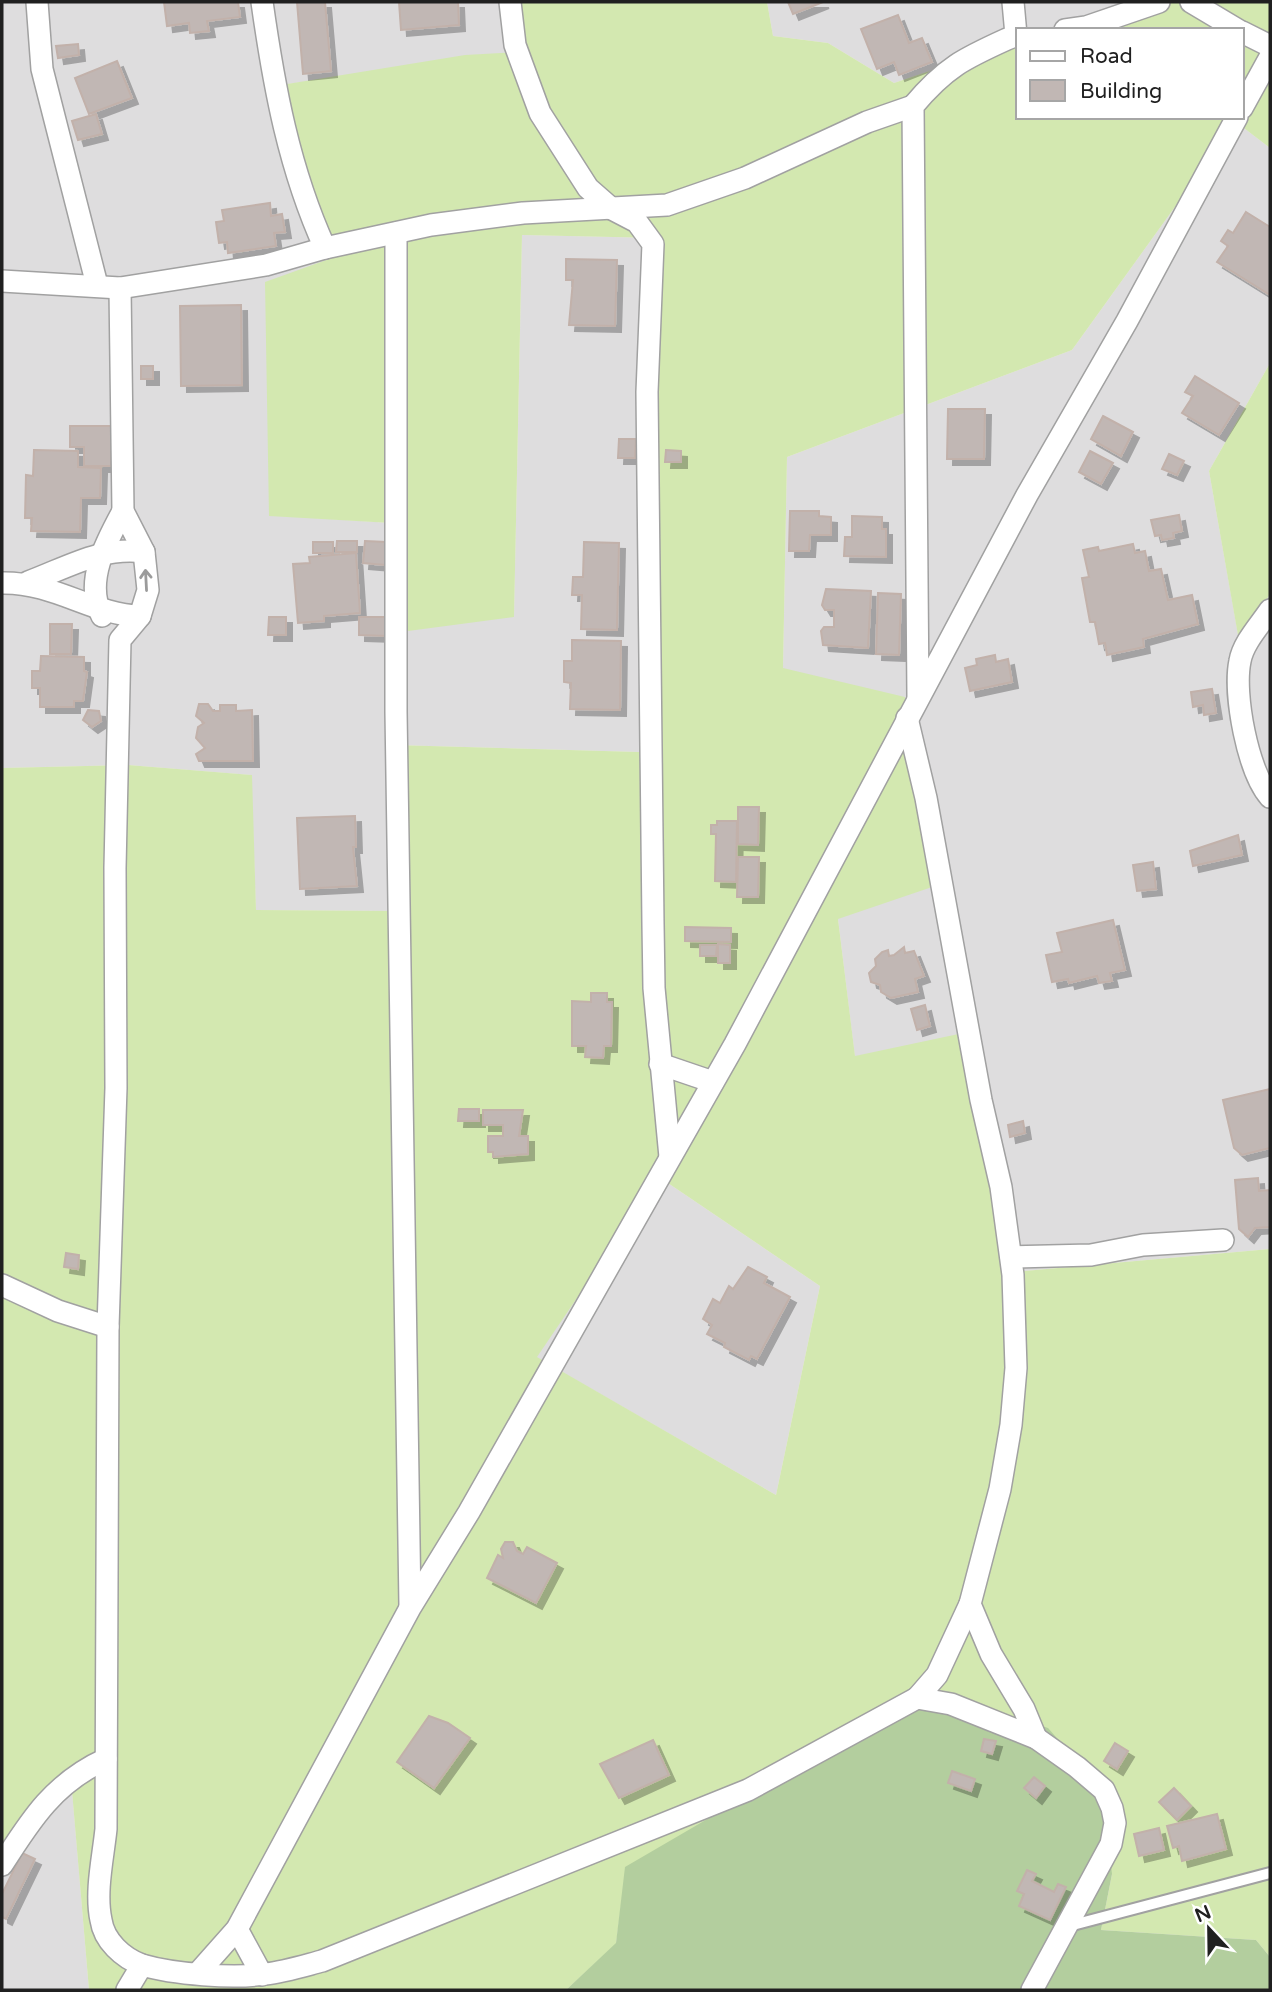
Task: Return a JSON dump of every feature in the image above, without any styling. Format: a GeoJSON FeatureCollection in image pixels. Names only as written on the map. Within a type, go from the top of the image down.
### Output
{"type":"FeatureCollection","features":[{"type":"Feature","properties":{"kind":"street"},"geometry":{"type":"LineString","coordinates":[[37,2],[42,69],[97,285]]}},
{"type":"Feature","properties":{"kind":"street"},"geometry":{"type":"LineString","coordinates":[[262,2],[281,124],[306,207],[325,248]]}},
{"type":"Feature","properties":{"kind":"street"},"geometry":{"type":"LineString","coordinates":[[510,2],[515,45],[540,113],[588,188],[612,209],[637,222],[653,244],[647,392],[653,923],[660,1064],[670,1157]]}},
{"type":"Feature","properties":{"kind":"street"},"geometry":{"type":"LineString","coordinates":[[1013,2],[1016,28]]}},
{"type":"Feature","properties":{"kind":"street"},"geometry":{"type":"LineString","coordinates":[[1079,28],[1158,2]]}},
{"type":"Feature","properties":{"kind":"street"},"geometry":{"type":"LineString","coordinates":[[1191,2],[1235,28]]}},
{"type":"Feature","properties":{"kind":"street"},"geometry":{"type":"LineString","coordinates":[[1244,33],[1270,46]]}},
{"type":"Feature","properties":{"kind":"street"},"geometry":{"type":"LineString","coordinates":[[2,281],[120,288],[266,265],[325,248],[431,225],[523,213],[667,205],[745,178],[867,122],[913,106],[942,73],[965,58],[1016,35]]}},
{"type":"Feature","properties":{"kind":"street"},"geometry":{"type":"LineString","coordinates":[[1244,104],[1270,57]]}},
{"type":"Feature","properties":{"kind":"street"},"geometry":{"type":"LineString","coordinates":[[913,106],[918,699]]}},
{"type":"Feature","properties":{"kind":"street"},"geometry":{"type":"LineString","coordinates":[[198,1973],[237,1929],[410,1608],[469,1512],[713,1082],[1027,495],[1127,321],[1236,119]]}},
{"type":"Feature","properties":{"kind":"street"},"geometry":{"type":"LineString","coordinates":[[396,233],[396,712],[410,1608]]}},
{"type":"Feature","properties":{"kind":"street"},"geometry":{"type":"LineString","coordinates":[[120,288],[123,511],[144,552],[148,590],[139,616],[120,640],[115,868],[116,1088],[108,1327],[106,1759],[101,1921],[109,1941],[122,1954],[142,1965],[198,1973],[262,1975],[322,1961],[748,1790],[917,1698],[937,1675],[970,1604],[1000,1489],[1011,1425],[1016,1368],[1011,1257],[1001,1187],[981,1100],[942,879],[907,718]]}},
{"type":"Feature","properties":{"kind":"street"},"geometry":{"type":"LineString","coordinates":[[120,640],[105,622],[96,604],[101,554],[123,511]]}},
{"type":"Feature","properties":{"kind":"street"},"geometry":{"type":"LineString","coordinates":[[2,583],[28,582],[101,554],[127,550],[144,552]]}},
{"type":"Feature","properties":{"kind":"street"},"geometry":{"type":"LineString","coordinates":[[28,582],[96,604],[123,616],[139,616]]}},
{"type":"Feature","properties":{"kind":"street"},"geometry":{"type":"LineString","coordinates":[[1270,610],[1240,660],[1238,678],[1251,764],[1260,785],[1270,797]]}},
{"type":"Feature","properties":{"kind":"street"},"geometry":{"type":"LineString","coordinates":[[660,1064],[713,1082]]}},
{"type":"Feature","properties":{"kind":"street"},"geometry":{"type":"LineString","coordinates":[[1011,1257],[1091,1255],[1143,1245],[1223,1240]]}},
{"type":"Feature","properties":{"kind":"street"},"geometry":{"type":"LineString","coordinates":[[2,1285],[58,1311],[108,1327]]}},
{"type":"Feature","properties":{"kind":"street"},"geometry":{"type":"LineString","coordinates":[[970,1604],[990,1654],[1024,1709],[1036,1738]]}},
{"type":"Feature","properties":{"kind":"street"},"geometry":{"type":"LineString","coordinates":[[917,1698],[951,1704],[1036,1738],[1104,1790],[1115,1823],[1100,1868],[1032,1990]]}},
{"type":"Feature","properties":{"kind":"street"},"geometry":{"type":"LineString","coordinates":[[2,1865],[35,1813],[79,1771],[106,1759]]}},
{"type":"Feature","properties":{"kind":"street"},"geometry":{"type":"LineString","coordinates":[[237,1929],[262,1975]]}},
{"type":"Feature","properties":{"kind":"street"},"geometry":{"type":"LineString","coordinates":[[127,1990],[142,1965]]}},
{"type":"Feature","properties":{"kind":"lane"},"geometry":{"type":"LineString","coordinates":[[1066,1927],[1270,1873]]}},
{"type":"Feature","properties":{"kind":"shaded area"},"geometry":{"type":"Polygon","coordinates":[[[2,2],[522,2],[519,52],[281,85],[329,259],[269,515],[391,523],[514,616],[522,235],[658,238],[639,752],[394,745],[398,911],[256,910],[251,775],[128,765],[2,768],[2,2]]]}},
{"type":"Feature","properties":{"kind":"shaded area"},"geometry":{"type":"Polygon","coordinates":[[[767,2],[1136,2],[1059,28],[1016,28],[1016,42],[894,83],[828,43],[773,36],[767,2]]]}},
{"type":"Feature","properties":{"kind":"shaded area"},"geometry":{"type":"Polygon","coordinates":[[[1236,122],[1270,148],[1270,363],[1209,471],[1239,640],[1270,594],[1270,1249],[1012,1272],[855,1057],[838,919],[783,668],[787,457],[1072,350],[1236,122]]]}},
{"type":"Feature","properties":{"kind":"shaded area"},"geometry":{"type":"Polygon","coordinates":[[[659,1177],[820,1286],[776,1495],[536,1357],[659,1177]]]}},
{"type":"Feature","properties":{"kind":"shaded area"},"geometry":{"type":"Polygon","coordinates":[[[72,1790],[89,1990],[2,1990],[2,1863],[72,1790]]]}},
{"type":"Feature","properties":{"kind":"green space"},"geometry":{"type":"Polygon","coordinates":[[[522,2],[767,2],[773,36],[828,43],[894,83],[1016,42],[1016,119],[1244,119],[1244,28],[1059,28],[1136,2],[1270,2],[1270,148],[1236,122],[1072,350],[787,457],[783,668],[905,697],[935,886],[838,919],[855,1056],[968,1032],[1012,1272],[1270,1249],[1270,1957],[1256,1940],[1101,1930],[1112,1874],[626,1867],[616,1944],[566,1990],[89,1990],[72,1791],[2,1863],[2,768],[128,765],[252,775],[256,910],[398,911],[394,745],[639,752],[658,238],[522,235],[514,617],[393,633],[391,523],[269,516],[265,282],[329,259],[281,85],[465,55],[519,52],[522,2]],[[659,1177],[537,1357],[776,1495],[820,1286],[659,1177]]]}},
{"type":"Feature","properties":{"kind":"green space"},"geometry":{"type":"Polygon","coordinates":[[[1270,363],[1270,594],[1239,641],[1209,471],[1270,363]]]}},
{"type":"Feature","properties":{"kind":"green space"},"geometry":{"type":"Polygon","coordinates":[[[930,1689],[1048,1728],[1101,1788],[1112,1874],[1101,1930],[1256,1940],[1270,1957],[1270,1990],[566,1990],[616,1943],[625,1867],[930,1689]]]}},
{"type":"Feature","properties":{"kind":"building"},"geometry":{"type":"Polygon","coordinates":[[[164,2],[238,2],[240,17],[207,21],[209,31],[190,33],[189,23],[167,26],[164,2]]]}},
{"type":"Feature","properties":{"kind":"building"},"geometry":{"type":"Polygon","coordinates":[[[297,2],[325,2],[331,71],[303,74],[297,2]]]}},
{"type":"Feature","properties":{"kind":"building"},"geometry":{"type":"Polygon","coordinates":[[[399,2],[458,2],[459,25],[401,30],[399,2]]]}},
{"type":"Feature","properties":{"kind":"building"},"geometry":{"type":"Polygon","coordinates":[[[788,2],[823,2],[793,14],[788,2]]]}},
{"type":"Feature","properties":{"kind":"building"},"geometry":{"type":"Polygon","coordinates":[[[898,15],[909,43],[922,38],[932,62],[899,75],[894,62],[877,69],[861,29],[898,15]]]}},
{"type":"Feature","properties":{"kind":"building"},"geometry":{"type":"Polygon","coordinates":[[[78,44],[79,55],[58,58],[56,46],[78,44]]]}},
{"type":"Feature","properties":{"kind":"building"},"geometry":{"type":"Polygon","coordinates":[[[117,61],[132,98],[89,114],[75,78],[117,61]]]}},
{"type":"Feature","properties":{"kind":"building"},"geometry":{"type":"Polygon","coordinates":[[[96,114],[102,134],[78,140],[72,121],[96,114]]]}},
{"type":"Feature","properties":{"kind":"building"},"geometry":{"type":"Polygon","coordinates":[[[270,203],[271,216],[282,214],[285,232],[274,233],[276,246],[228,253],[227,242],[219,243],[216,222],[224,221],[222,210],[270,203]]]}},
{"type":"Feature","properties":{"kind":"building"},"geometry":{"type":"Polygon","coordinates":[[[1246,212],[1270,227],[1270,295],[1217,262],[1228,246],[1221,241],[1228,230],[1233,233],[1246,212]]]}},
{"type":"Feature","properties":{"kind":"building"},"geometry":{"type":"Polygon","coordinates":[[[566,259],[617,260],[615,326],[569,325],[573,280],[566,280],[566,259]]]}},
{"type":"Feature","properties":{"kind":"building"},"geometry":{"type":"Polygon","coordinates":[[[241,305],[242,385],[181,386],[180,306],[241,305]]]}},
{"type":"Feature","properties":{"kind":"building"},"geometry":{"type":"Polygon","coordinates":[[[141,366],[153,366],[153,379],[141,379],[141,366]]]}},
{"type":"Feature","properties":{"kind":"building"},"geometry":{"type":"Polygon","coordinates":[[[1195,376],[1239,403],[1219,435],[1182,413],[1193,396],[1185,392],[1195,376]]]}},
{"type":"Feature","properties":{"kind":"building"},"geometry":{"type":"Polygon","coordinates":[[[948,409],[985,409],[984,459],[947,459],[948,409]]]}},
{"type":"Feature","properties":{"kind":"building"},"geometry":{"type":"Polygon","coordinates":[[[1103,416],[1133,432],[1121,456],[1091,439],[1103,416]]]}},
{"type":"Feature","properties":{"kind":"building"},"geometry":{"type":"Polygon","coordinates":[[[70,426],[111,426],[111,466],[84,466],[84,447],[70,447],[70,426]]]}},
{"type":"Feature","properties":{"kind":"building"},"geometry":{"type":"Polygon","coordinates":[[[619,439],[636,439],[635,458],[618,458],[619,439]]]}},
{"type":"Feature","properties":{"kind":"building"},"geometry":{"type":"Polygon","coordinates":[[[34,450],[78,451],[78,467],[101,468],[100,498],[81,498],[80,532],[31,531],[32,518],[25,518],[26,475],[33,476],[34,450]]]}},
{"type":"Feature","properties":{"kind":"building"},"geometry":{"type":"Polygon","coordinates":[[[666,450],[681,451],[681,462],[665,462],[666,450]]]}},
{"type":"Feature","properties":{"kind":"building"},"geometry":{"type":"Polygon","coordinates":[[[1090,451],[1113,463],[1101,484],[1079,472],[1090,451]]]}},
{"type":"Feature","properties":{"kind":"building"},"geometry":{"type":"Polygon","coordinates":[[[1169,454],[1184,461],[1177,475],[1162,469],[1169,454]]]}},
{"type":"Feature","properties":{"kind":"building"},"geometry":{"type":"Polygon","coordinates":[[[790,511],[819,511],[819,516],[831,517],[831,535],[810,535],[809,551],[789,551],[790,511]]]}},
{"type":"Feature","properties":{"kind":"building"},"geometry":{"type":"Polygon","coordinates":[[[1179,515],[1182,531],[1173,533],[1174,538],[1162,540],[1161,535],[1155,536],[1151,520],[1179,515]]]}},
{"type":"Feature","properties":{"kind":"building"},"geometry":{"type":"Polygon","coordinates":[[[852,516],[882,517],[882,529],[886,529],[886,557],[844,556],[845,537],[852,537],[852,516]]]}},
{"type":"Feature","properties":{"kind":"building"},"geometry":{"type":"Polygon","coordinates":[[[337,541],[357,541],[357,552],[336,552],[337,541]]]}},
{"type":"Feature","properties":{"kind":"building"},"geometry":{"type":"Polygon","coordinates":[[[365,541],[386,542],[385,565],[363,563],[365,541]]]}},
{"type":"Feature","properties":{"kind":"building"},"geometry":{"type":"Polygon","coordinates":[[[313,542],[333,542],[333,553],[313,553],[313,542]]]}},
{"type":"Feature","properties":{"kind":"building"},"geometry":{"type":"Polygon","coordinates":[[[584,542],[619,543],[617,630],[581,629],[582,595],[572,595],[573,577],[583,577],[584,542]]]}},
{"type":"Feature","properties":{"kind":"building"},"geometry":{"type":"Polygon","coordinates":[[[1133,544],[1135,553],[1145,551],[1149,571],[1161,569],[1168,600],[1192,595],[1198,624],[1143,639],[1144,647],[1107,655],[1105,643],[1099,644],[1095,622],[1090,622],[1082,578],[1089,577],[1083,550],[1098,547],[1099,551],[1133,544]]]}},
{"type":"Feature","properties":{"kind":"building"},"geometry":{"type":"Polygon","coordinates":[[[356,553],[360,613],[324,616],[324,621],[298,623],[293,564],[310,563],[309,557],[356,553]]]}},
{"type":"Feature","properties":{"kind":"building"},"geometry":{"type":"Polygon","coordinates":[[[826,589],[871,591],[868,648],[823,645],[821,631],[824,627],[834,627],[834,610],[825,610],[822,605],[826,589]]]}},
{"type":"Feature","properties":{"kind":"building"},"geometry":{"type":"Polygon","coordinates":[[[878,593],[901,594],[899,655],[876,654],[878,593]]]}},
{"type":"Feature","properties":{"kind":"building"},"geometry":{"type":"Polygon","coordinates":[[[269,617],[286,617],[286,635],[268,635],[269,617]]]}},
{"type":"Feature","properties":{"kind":"building"},"geometry":{"type":"Polygon","coordinates":[[[359,617],[388,617],[388,636],[359,635],[359,617]]]}},
{"type":"Feature","properties":{"kind":"building"},"geometry":{"type":"Polygon","coordinates":[[[50,624],[72,624],[71,654],[50,654],[50,624]]]}},
{"type":"Feature","properties":{"kind":"building"},"geometry":{"type":"Polygon","coordinates":[[[572,640],[621,641],[620,710],[570,709],[571,683],[564,682],[564,661],[572,661],[572,640]]]}},
{"type":"Feature","properties":{"kind":"building"},"geometry":{"type":"Polygon","coordinates":[[[995,655],[996,662],[1008,659],[1012,682],[970,691],[965,668],[977,665],[976,659],[995,655]]]}},
{"type":"Feature","properties":{"kind":"building"},"geometry":{"type":"Polygon","coordinates":[[[41,656],[84,657],[84,671],[87,672],[83,701],[74,701],[74,707],[40,707],[40,688],[32,688],[32,671],[40,671],[41,656]]]}},
{"type":"Feature","properties":{"kind":"building"},"geometry":{"type":"Polygon","coordinates":[[[1212,689],[1216,713],[1204,715],[1203,705],[1193,707],[1191,692],[1212,689]]]}},
{"type":"Feature","properties":{"kind":"building"},"geometry":{"type":"Polygon","coordinates":[[[199,704],[208,704],[213,711],[220,711],[220,705],[236,705],[236,711],[252,710],[253,761],[199,761],[196,754],[205,748],[196,738],[198,727],[204,723],[196,716],[199,704]]]}},
{"type":"Feature","properties":{"kind":"building"},"geometry":{"type":"Polygon","coordinates":[[[88,710],[99,711],[101,721],[92,727],[83,720],[88,710]]]}},
{"type":"Feature","properties":{"kind":"building"},"geometry":{"type":"Polygon","coordinates":[[[738,807],[759,807],[758,845],[738,844],[738,807]]]}},
{"type":"Feature","properties":{"kind":"building"},"geometry":{"type":"Polygon","coordinates":[[[355,816],[356,847],[353,847],[357,886],[300,889],[297,818],[355,816]]]}},
{"type":"Feature","properties":{"kind":"building"},"geometry":{"type":"Polygon","coordinates":[[[717,821],[737,821],[736,882],[715,881],[716,834],[711,834],[711,825],[717,825],[717,821]]]}},
{"type":"Feature","properties":{"kind":"building"},"geometry":{"type":"Polygon","coordinates":[[[1238,835],[1242,855],[1193,866],[1190,851],[1238,835]]]}},
{"type":"Feature","properties":{"kind":"building"},"geometry":{"type":"Polygon","coordinates":[[[738,857],[759,857],[758,897],[737,897],[738,857]]]}},
{"type":"Feature","properties":{"kind":"building"},"geometry":{"type":"Polygon","coordinates":[[[1153,862],[1156,889],[1137,891],[1133,865],[1153,862]]]}},
{"type":"Feature","properties":{"kind":"building"},"geometry":{"type":"Polygon","coordinates":[[[1113,920],[1125,970],[1110,973],[1112,981],[1099,983],[1097,976],[1069,983],[1068,979],[1052,982],[1046,955],[1062,952],[1057,933],[1113,920]]]}},
{"type":"Feature","properties":{"kind":"building"},"geometry":{"type":"Polygon","coordinates":[[[685,927],[731,928],[731,942],[685,941],[685,927]]]}},
{"type":"Feature","properties":{"kind":"building"},"geometry":{"type":"Polygon","coordinates":[[[718,944],[730,945],[730,963],[718,963],[718,944]]]}},
{"type":"Feature","properties":{"kind":"building"},"geometry":{"type":"Polygon","coordinates":[[[700,945],[717,945],[716,956],[700,956],[700,945]]]}},
{"type":"Feature","properties":{"kind":"building"},"geometry":{"type":"Polygon","coordinates":[[[904,947],[905,953],[914,951],[924,976],[915,979],[918,992],[891,998],[881,992],[880,985],[871,982],[869,973],[876,966],[875,959],[882,952],[888,950],[889,956],[894,955],[904,947]]]}},
{"type":"Feature","properties":{"kind":"building"},"geometry":{"type":"Polygon","coordinates":[[[591,993],[607,993],[607,1002],[612,1002],[611,1046],[604,1046],[603,1058],[585,1057],[586,1046],[572,1046],[572,1001],[591,1002],[591,993]]]}},
{"type":"Feature","properties":{"kind":"building"},"geometry":{"type":"Polygon","coordinates":[[[925,1005],[930,1026],[917,1030],[911,1009],[925,1005]]]}},
{"type":"Feature","properties":{"kind":"building"},"geometry":{"type":"Polygon","coordinates":[[[1270,1089],[1270,1148],[1242,1155],[1234,1148],[1223,1100],[1270,1089]]]}},
{"type":"Feature","properties":{"kind":"building"},"geometry":{"type":"Polygon","coordinates":[[[459,1109],[479,1109],[479,1121],[458,1121],[459,1109]]]}},
{"type":"Feature","properties":{"kind":"building"},"geometry":{"type":"Polygon","coordinates":[[[483,1110],[523,1110],[519,1136],[528,1136],[528,1154],[493,1157],[493,1152],[488,1152],[488,1136],[503,1136],[503,1125],[483,1125],[483,1110]]]}},
{"type":"Feature","properties":{"kind":"building"},"geometry":{"type":"Polygon","coordinates":[[[1023,1121],[1025,1133],[1010,1137],[1008,1125],[1023,1121]]]}},
{"type":"Feature","properties":{"kind":"building"},"geometry":{"type":"Polygon","coordinates":[[[1258,1178],[1259,1191],[1270,1190],[1270,1227],[1255,1228],[1248,1237],[1239,1229],[1235,1180],[1258,1178]]]}},
{"type":"Feature","properties":{"kind":"building"},"geometry":{"type":"Polygon","coordinates":[[[66,1253],[79,1255],[78,1269],[64,1267],[66,1253]]]}},
{"type":"Feature","properties":{"kind":"building"},"geometry":{"type":"Polygon","coordinates":[[[748,1267],[767,1277],[764,1283],[790,1297],[757,1359],[751,1356],[749,1360],[724,1347],[725,1343],[707,1334],[712,1325],[703,1319],[713,1299],[720,1303],[729,1286],[733,1289],[748,1267]]]}},
{"type":"Feature","properties":{"kind":"building"},"geometry":{"type":"Polygon","coordinates":[[[505,1542],[513,1542],[517,1551],[523,1554],[527,1547],[557,1563],[536,1603],[487,1578],[498,1555],[503,1558],[501,1549],[505,1542]]]}},
{"type":"Feature","properties":{"kind":"building"},"geometry":{"type":"Polygon","coordinates":[[[429,1716],[448,1723],[470,1738],[434,1788],[397,1762],[429,1716]]]}},
{"type":"Feature","properties":{"kind":"building"},"geometry":{"type":"Polygon","coordinates":[[[984,1739],[996,1741],[992,1754],[981,1751],[984,1739]]]}},
{"type":"Feature","properties":{"kind":"building"},"geometry":{"type":"Polygon","coordinates":[[[653,1740],[669,1775],[619,1798],[600,1764],[653,1740]]]}},
{"type":"Feature","properties":{"kind":"building"},"geometry":{"type":"Polygon","coordinates":[[[1115,1743],[1128,1751],[1117,1769],[1104,1761],[1115,1743]]]}},
{"type":"Feature","properties":{"kind":"building"},"geometry":{"type":"Polygon","coordinates":[[[952,1771],[975,1779],[971,1791],[948,1783],[952,1771]]]}},
{"type":"Feature","properties":{"kind":"building"},"geometry":{"type":"Polygon","coordinates":[[[1034,1777],[1045,1786],[1036,1798],[1024,1788],[1034,1777]]]}},
{"type":"Feature","properties":{"kind":"building"},"geometry":{"type":"Polygon","coordinates":[[[1174,1788],[1191,1806],[1177,1820],[1159,1802],[1174,1788]]]}},
{"type":"Feature","properties":{"kind":"building"},"geometry":{"type":"Polygon","coordinates":[[[1217,1814],[1226,1849],[1182,1861],[1179,1846],[1173,1848],[1167,1826],[1217,1814]]]}},
{"type":"Feature","properties":{"kind":"building"},"geometry":{"type":"Polygon","coordinates":[[[1159,1828],[1164,1850],[1139,1856],[1134,1834],[1159,1828]]]}},
{"type":"Feature","properties":{"kind":"building"},"geometry":{"type":"Polygon","coordinates":[[[22,1853],[35,1859],[6,1919],[2,1917],[2,1894],[22,1853]]]}},
{"type":"Feature","properties":{"kind":"building"},"geometry":{"type":"Polygon","coordinates":[[[1027,1870],[1036,1874],[1032,1881],[1054,1892],[1058,1884],[1066,1887],[1050,1920],[1019,1906],[1024,1894],[1017,1891],[1027,1870]]]}}]}
